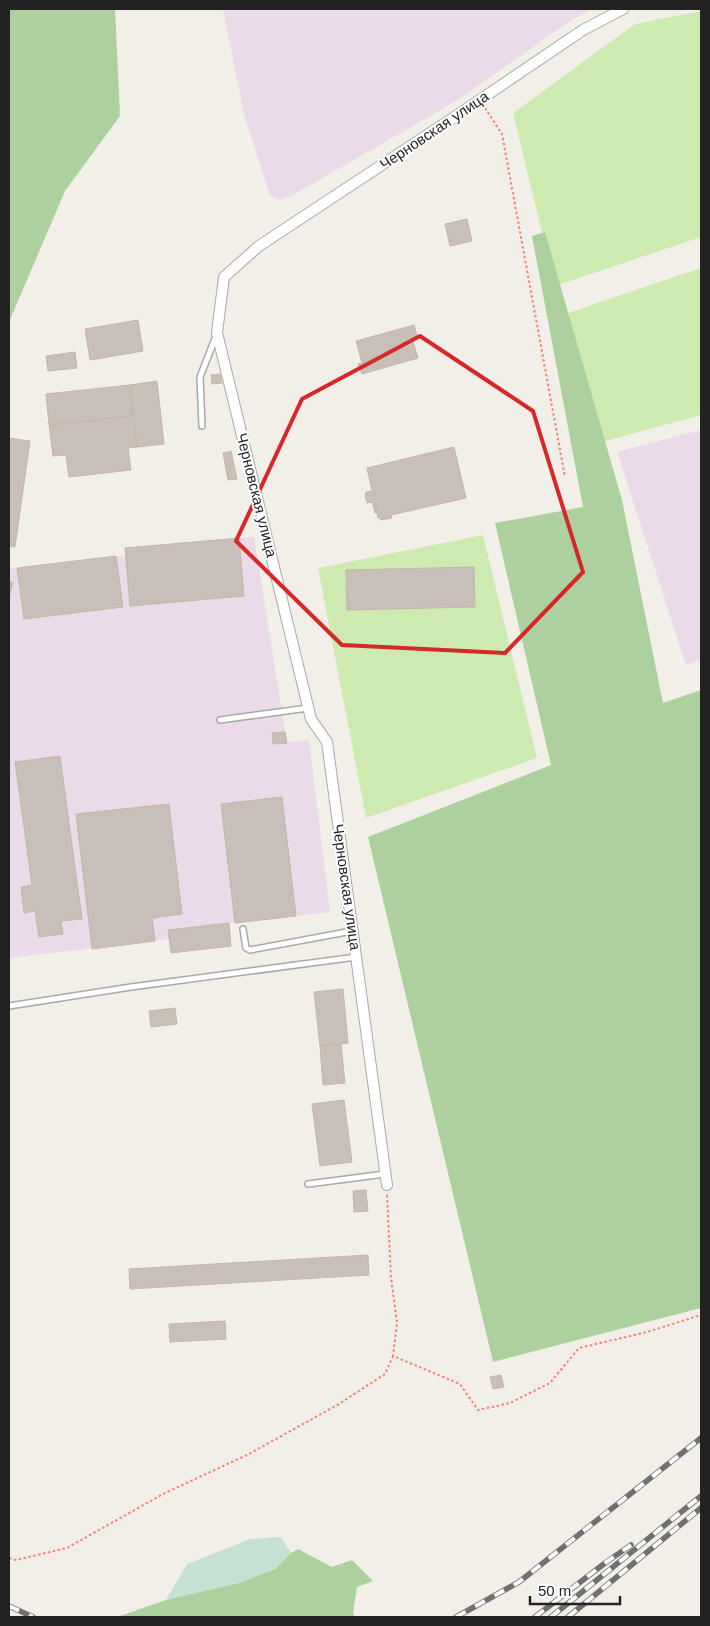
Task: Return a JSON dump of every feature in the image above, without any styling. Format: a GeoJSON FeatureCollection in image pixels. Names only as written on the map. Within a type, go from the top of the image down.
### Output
{"type":"FeatureCollection","features":[{"type":"Feature","properties":{"kind":"street","name":"Черновская улица"},"geometry":{"type":"LineString","coordinates":[[386,1180],[327,742],[311,719],[308,708],[217,333],[224,277],[259,246],[582,30],[624,9]]}},
{"type":"Feature","properties":{"kind":"lane"},"geometry":{"type":"LineString","coordinates":[[202,426],[200,377],[217,333]]}},
{"type":"Feature","properties":{"kind":"lane"},"geometry":{"type":"LineString","coordinates":[[220,720],[308,708]]}},
{"type":"Feature","properties":{"kind":"lane"},"geometry":{"type":"LineString","coordinates":[[243,930],[246,948],[250,950],[352,931]]}},
{"type":"Feature","properties":{"kind":"lane"},"geometry":{"type":"LineString","coordinates":[[9,1006],[131,987],[356,957]]}},
{"type":"Feature","properties":{"kind":"lane"},"geometry":{"type":"LineString","coordinates":[[308,1184],[386,1180]]}},
{"type":"Feature","properties":{"kind":"path"},"geometry":{"type":"LineString","coordinates":[[480,100],[502,134],[565,477]]}},
{"type":"Feature","properties":{"kind":"path"},"geometry":{"type":"LineString","coordinates":[[9,1558],[16,1560],[67,1548],[163,1494],[249,1454],[339,1404],[385,1374],[393,1356],[397,1322],[390,1278],[386,1180]]}},
{"type":"Feature","properties":{"kind":"path"},"geometry":{"type":"LineString","coordinates":[[393,1356],[460,1384],[478,1410],[510,1403],[550,1383],[579,1348],[647,1332],[701,1315]]}},
{"type":"Feature","properties":{"kind":"highlighted area"},"geometry":{"type":"Polygon","coordinates":[[[420,336],[533,411],[583,572],[505,653],[342,645],[236,541],[302,399],[420,336]]]}},
{"type":"Feature","properties":{"kind":"shaded area"},"geometry":{"type":"Polygon","coordinates":[[[223,9],[592,9],[570,21],[458,100],[293,195],[280,200],[270,196],[244,114],[223,9]]]}},
{"type":"Feature","properties":{"kind":"shaded area"},"geometry":{"type":"Polygon","coordinates":[[[701,430],[701,660],[686,665],[617,452],[701,430]]]}},
{"type":"Feature","properties":{"kind":"shaded area"},"geometry":{"type":"Polygon","coordinates":[[[254,537],[287,742],[309,740],[330,912],[229,923],[231,946],[171,953],[169,939],[9,958],[9,569],[116,556],[125,557],[125,548],[254,537]]]}},
{"type":"Feature","properties":{"kind":"green space"},"geometry":{"type":"Polygon","coordinates":[[[9,9],[115,9],[120,116],[65,191],[9,322],[9,9]]]}},
{"type":"Feature","properties":{"kind":"green space"},"geometry":{"type":"Polygon","coordinates":[[[701,11],[701,237],[555,286],[513,113],[635,24],[701,11]]]}},
{"type":"Feature","properties":{"kind":"green space"},"geometry":{"type":"Polygon","coordinates":[[[545,232],[622,500],[663,703],[701,690],[701,1308],[493,1362],[368,837],[551,765],[495,523],[583,507],[532,236],[545,232]]]}},
{"type":"Feature","properties":{"kind":"green space"},"geometry":{"type":"Polygon","coordinates":[[[701,268],[701,415],[602,442],[565,314],[701,268]]]}},
{"type":"Feature","properties":{"kind":"green space"},"geometry":{"type":"Polygon","coordinates":[[[483,535],[537,758],[366,818],[318,568],[483,535]]]}},
{"type":"Feature","properties":{"kind":"green space"},"geometry":{"type":"Polygon","coordinates":[[[281,1537],[291,1553],[275,1569],[240,1583],[166,1600],[187,1564],[250,1539],[281,1537]]]}},
{"type":"Feature","properties":{"kind":"green space"},"geometry":{"type":"Polygon","coordinates":[[[298,1549],[332,1567],[352,1560],[373,1581],[357,1587],[353,1613],[355,1617],[117,1617],[166,1600],[275,1569],[291,1553],[298,1549]]]}},
{"type":"Feature","properties":{"kind":"building"},"geometry":{"type":"Polygon","coordinates":[[[467,219],[472,241],[450,246],[445,224],[467,219]]]}},
{"type":"Feature","properties":{"kind":"building"},"geometry":{"type":"Polygon","coordinates":[[[138,320],[143,351],[90,360],[85,329],[138,320]]]}},
{"type":"Feature","properties":{"kind":"building"},"geometry":{"type":"Polygon","coordinates":[[[414,325],[417,336],[412,338],[418,358],[362,374],[358,364],[362,363],[356,341],[414,325]]]}},
{"type":"Feature","properties":{"kind":"building"},"geometry":{"type":"Polygon","coordinates":[[[75,352],[77,368],[48,371],[46,356],[75,352]]]}},
{"type":"Feature","properties":{"kind":"building"},"geometry":{"type":"Polygon","coordinates":[[[220,374],[222,383],[212,384],[211,375],[220,374]]]}},
{"type":"Feature","properties":{"kind":"building"},"geometry":{"type":"Polygon","coordinates":[[[157,381],[164,444],[137,447],[130,385],[157,381]]]}},
{"type":"Feature","properties":{"kind":"building"},"geometry":{"type":"Polygon","coordinates":[[[130,385],[133,416],[49,425],[46,394],[130,385]]]}},
{"type":"Feature","properties":{"kind":"building"},"geometry":{"type":"Polygon","coordinates":[[[133,416],[137,447],[128,448],[131,470],[69,477],[66,455],[53,456],[49,425],[133,416]]]}},
{"type":"Feature","properties":{"kind":"building"},"geometry":{"type":"Polygon","coordinates":[[[9,438],[30,441],[15,547],[9,546],[9,438]]]}},
{"type":"Feature","properties":{"kind":"building"},"geometry":{"type":"Polygon","coordinates":[[[454,447],[466,498],[391,515],[392,518],[381,520],[378,518],[377,512],[375,513],[372,502],[367,503],[365,496],[366,492],[372,491],[367,468],[454,447]]]}},
{"type":"Feature","properties":{"kind":"building"},"geometry":{"type":"Polygon","coordinates":[[[231,451],[237,479],[228,480],[223,453],[231,451]]]}},
{"type":"Feature","properties":{"kind":"building"},"geometry":{"type":"Polygon","coordinates":[[[239,538],[244,596],[130,606],[125,548],[239,538]]]}},
{"type":"Feature","properties":{"kind":"building"},"geometry":{"type":"Polygon","coordinates":[[[116,556],[123,607],[24,619],[17,568],[116,556]]]}},
{"type":"Feature","properties":{"kind":"building"},"geometry":{"type":"Polygon","coordinates":[[[474,567],[475,607],[347,610],[346,570],[474,567]]]}},
{"type":"Feature","properties":{"kind":"building"},"geometry":{"type":"Polygon","coordinates":[[[9,581],[13,583],[9,597],[9,581]]]}},
{"type":"Feature","properties":{"kind":"building"},"geometry":{"type":"Polygon","coordinates":[[[285,732],[287,743],[273,744],[272,733],[285,732]]]}},
{"type":"Feature","properties":{"kind":"building"},"geometry":{"type":"Polygon","coordinates":[[[60,756],[82,919],[61,921],[63,934],[39,937],[35,911],[24,913],[21,887],[32,885],[15,762],[60,756]]]}},
{"type":"Feature","properties":{"kind":"building"},"geometry":{"type":"Polygon","coordinates":[[[282,797],[296,916],[235,923],[221,804],[282,797]]]}},
{"type":"Feature","properties":{"kind":"building"},"geometry":{"type":"Polygon","coordinates":[[[169,804],[182,914],[152,918],[155,941],[92,949],[76,814],[169,804]]]}},
{"type":"Feature","properties":{"kind":"building"},"geometry":{"type":"Polygon","coordinates":[[[229,923],[231,946],[171,953],[168,930],[229,923]]]}},
{"type":"Feature","properties":{"kind":"building"},"geometry":{"type":"Polygon","coordinates":[[[343,989],[348,1043],[320,1046],[314,992],[343,989]]]}},
{"type":"Feature","properties":{"kind":"building"},"geometry":{"type":"Polygon","coordinates":[[[175,1008],[177,1024],[151,1027],[149,1011],[175,1008]]]}},
{"type":"Feature","properties":{"kind":"building"},"geometry":{"type":"Polygon","coordinates":[[[341,1044],[345,1083],[323,1085],[320,1046],[341,1044]]]}},
{"type":"Feature","properties":{"kind":"building"},"geometry":{"type":"Polygon","coordinates":[[[344,1100],[352,1162],[320,1166],[312,1104],[344,1100]]]}},
{"type":"Feature","properties":{"kind":"building"},"geometry":{"type":"Polygon","coordinates":[[[366,1190],[368,1211],[354,1212],[353,1191],[366,1190]]]}},
{"type":"Feature","properties":{"kind":"building"},"geometry":{"type":"Polygon","coordinates":[[[368,1255],[369,1275],[130,1289],[129,1269],[368,1255]]]}},
{"type":"Feature","properties":{"kind":"building"},"geometry":{"type":"Polygon","coordinates":[[[225,1321],[226,1339],[170,1342],[169,1324],[225,1321]]]}},
{"type":"Feature","properties":{"kind":"building"},"geometry":{"type":"Polygon","coordinates":[[[501,1375],[504,1387],[493,1389],[490,1377],[501,1375]]]}},
{"type":"Feature","properties":{"kind":"railway"},"geometry":{"type":"LineString","coordinates":[[456,1617],[519,1582],[701,1438]]}},
{"type":"Feature","properties":{"kind":"railway"},"geometry":{"type":"LineString","coordinates":[[551,1617],[701,1496]]}},
{"type":"Feature","properties":{"kind":"railway"},"geometry":{"type":"LineString","coordinates":[[568,1617],[701,1508]]}},
{"type":"Feature","properties":{"kind":"railway"},"geometry":{"type":"LineString","coordinates":[[535,1617],[631,1545]]}},
{"type":"Feature","properties":{"kind":"railway"},"geometry":{"type":"LineString","coordinates":[[9,1606],[33,1617]]}}]}
